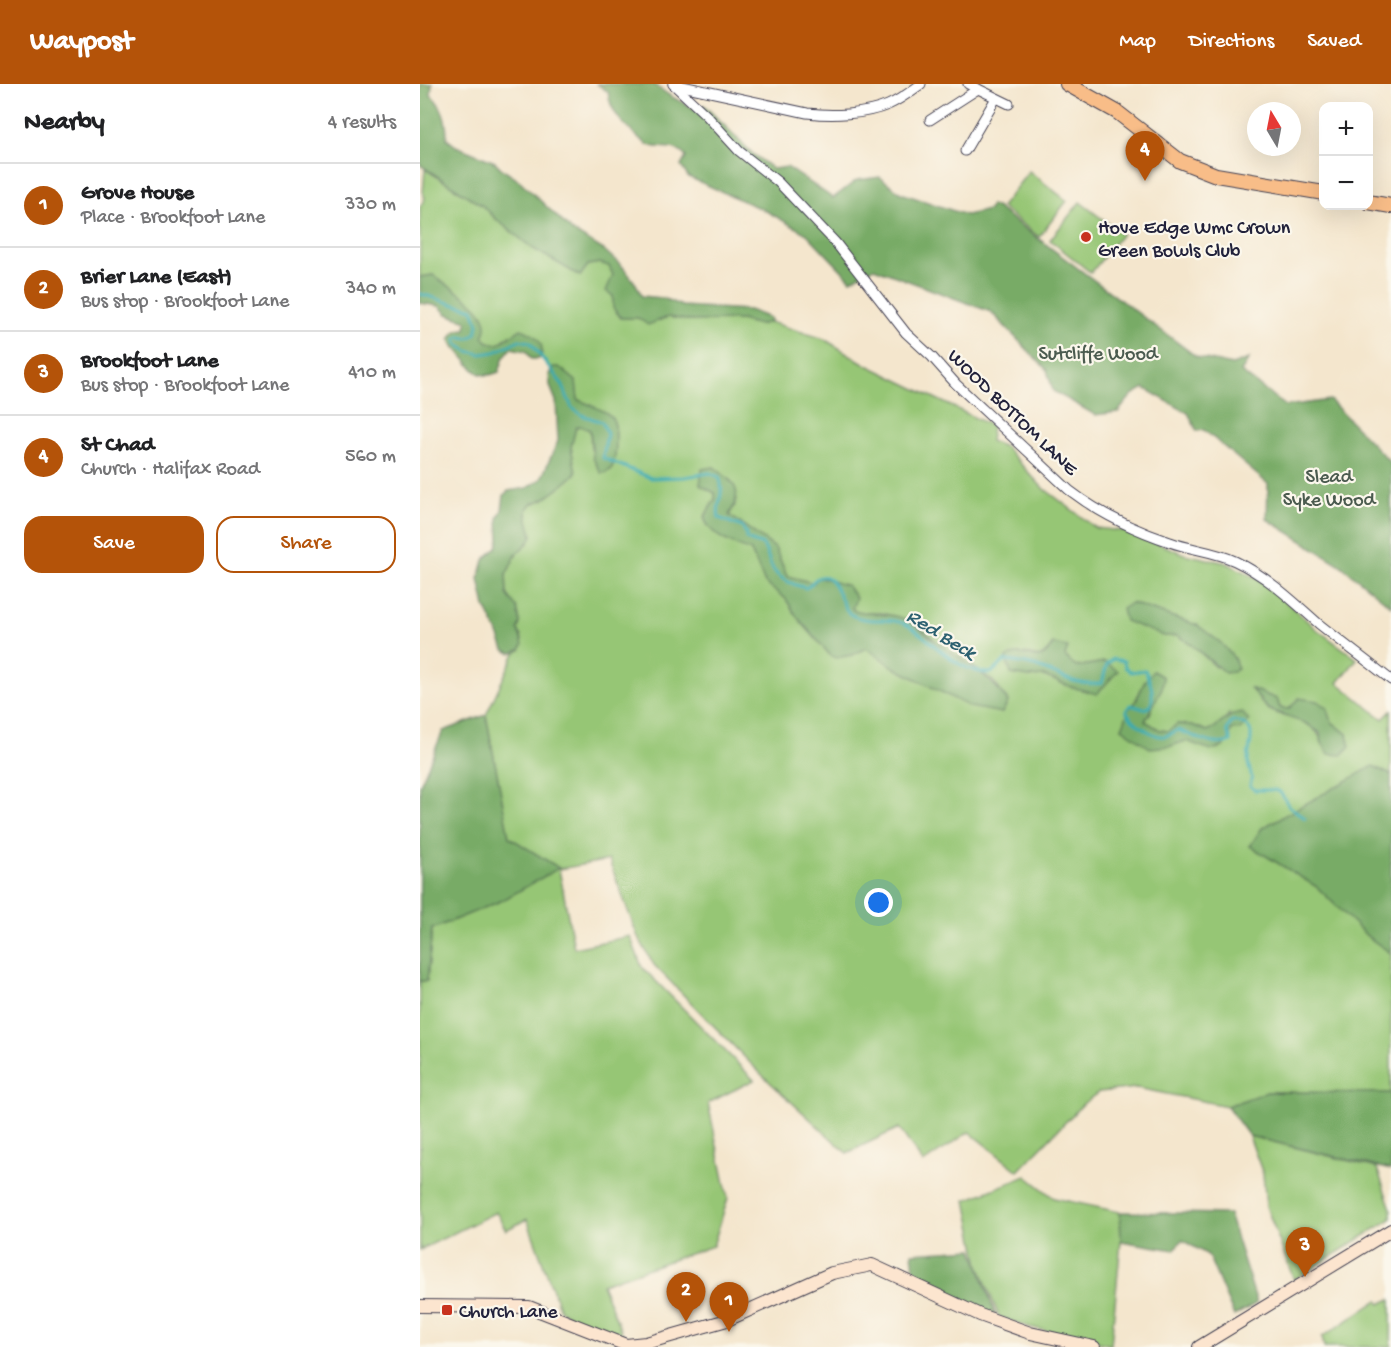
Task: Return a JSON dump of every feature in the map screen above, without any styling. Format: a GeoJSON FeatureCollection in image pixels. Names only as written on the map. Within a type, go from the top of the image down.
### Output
{"type":"FeatureCollection","features":[{"type":"Feature","properties":{"kind":"main road"},"geometry":{"type":"LineString","coordinates":[[1068,84],[1117,112],[1180,161],[1216,175],[1319,192]]}},
{"type":"Feature","properties":{"kind":"main road"},"geometry":{"type":"LineString","coordinates":[[1373,203],[1391,206]]}},
{"type":"Feature","properties":{"kind":"street"},"geometry":{"type":"LineString","coordinates":[[673,84],[807,113],[824,114],[879,108],[900,99],[921,84]]}},
{"type":"Feature","properties":{"kind":"street","name":"WOOD BOTTOM LANE"},"geometry":{"type":"LineString","coordinates":[[673,84],[739,151],[778,182],[835,242],[906,333],[994,421],[1069,490],[1119,521],[1171,543],[1237,561],[1275,585],[1391,680]]}},
{"type":"Feature","properties":{"kind":"street"},"geometry":{"type":"LineString","coordinates":[[968,84],[1009,104]]}},
{"type":"Feature","properties":{"kind":"street"},"geometry":{"type":"LineString","coordinates":[[930,120],[978,89]]}},
{"type":"Feature","properties":{"kind":"street"},"geometry":{"type":"LineString","coordinates":[[965,151],[996,98]]}},
{"type":"Feature","properties":{"kind":"street"},"geometry":{"type":"LineString","coordinates":[[1199,1347],[1391,1230]]}},
{"type":"Feature","properties":{"kind":"street"},"geometry":{"type":"LineString","coordinates":[[420,1306],[529,1307],[626,1346],[646,1343],[727,1320],[832,1273],[872,1265],[990,1318],[1030,1333],[1094,1347]]}},
{"type":"Feature","properties":{"kind":"green space"},"geometry":{"type":"Polygon","coordinates":[[[420,84],[432,84],[431,95],[444,115],[447,139],[456,146],[495,162],[520,181],[572,231],[604,250],[623,267],[642,296],[663,298],[682,306],[749,310],[770,318],[770,322],[759,325],[741,320],[693,321],[668,317],[648,325],[638,318],[621,318],[613,308],[613,296],[606,291],[613,275],[609,266],[600,263],[588,265],[580,276],[532,248],[483,206],[420,165],[420,84]]]}},
{"type":"Feature","properties":{"kind":"green space","name":"Sutcliffe Wood"},"geometry":{"type":"Polygon","coordinates":[[[597,84],[653,84],[697,110],[704,105],[753,154],[773,169],[787,167],[833,198],[857,180],[880,177],[901,193],[966,215],[988,210],[991,205],[996,207],[1197,357],[1232,365],[1249,359],[1241,372],[1286,406],[1330,400],[1391,463],[1391,606],[1339,564],[1267,519],[1268,484],[1204,430],[1197,431],[1188,413],[1144,388],[1132,395],[1118,412],[1095,415],[1053,391],[1047,370],[991,312],[874,268],[851,280],[807,234],[766,211],[688,177],[681,166],[686,157],[677,150],[646,144],[619,118],[609,99],[608,92],[597,84]]]}},
{"type":"Feature","properties":{"kind":"green space"},"geometry":{"type":"Polygon","coordinates":[[[425,169],[483,206],[532,248],[580,276],[588,265],[600,263],[609,266],[613,275],[613,295],[621,318],[638,318],[648,324],[668,317],[693,321],[723,319],[751,323],[770,322],[824,339],[867,365],[992,426],[990,441],[1005,447],[1042,487],[1096,528],[1131,532],[1184,554],[1227,563],[1264,582],[1315,628],[1357,659],[1338,683],[1383,719],[1391,711],[1391,775],[1373,767],[1262,828],[1250,846],[1317,887],[1368,937],[1391,953],[1391,1093],[1267,1092],[1227,1106],[1137,1088],[1099,1092],[1084,1103],[1018,1171],[969,1132],[923,1163],[899,1128],[847,1153],[761,1074],[654,965],[637,935],[609,860],[559,869],[574,948],[630,936],[642,967],[754,1080],[708,1103],[728,1198],[713,1246],[602,1284],[623,1336],[592,1331],[560,1310],[527,1219],[506,1230],[496,1212],[420,1250],[420,981],[427,981],[432,929],[503,900],[509,838],[486,715],[515,653],[520,650],[522,639],[518,629],[520,623],[517,608],[507,594],[506,575],[517,553],[529,542],[527,509],[531,504],[544,499],[558,489],[576,473],[571,447],[576,427],[580,426],[590,430],[591,449],[611,470],[616,434],[615,425],[610,418],[578,400],[576,387],[570,376],[554,367],[552,370],[540,356],[542,354],[510,335],[498,344],[488,342],[460,294],[433,275],[420,277],[420,207],[425,198],[423,194],[425,169]],[[714,467],[700,485],[715,493],[715,499],[704,518],[708,525],[723,539],[751,551],[765,583],[786,599],[797,617],[830,655],[852,655],[866,648],[970,706],[1002,713],[1008,701],[993,681],[936,641],[917,624],[883,613],[860,613],[852,609],[847,585],[821,578],[817,578],[814,583],[787,576],[775,548],[729,515],[735,505],[732,482],[714,467]],[[1131,603],[1192,645],[1216,667],[1221,643],[1181,620],[1131,603]],[[1053,644],[1044,654],[1035,656],[1025,653],[1029,677],[1044,676],[1071,687],[1104,662],[1076,667],[1053,644]],[[1145,681],[1122,728],[1171,746],[1186,740],[1230,734],[1233,729],[1229,714],[1219,727],[1207,731],[1192,725],[1177,724],[1169,731],[1160,730],[1145,721],[1151,712],[1145,681]],[[1251,689],[1265,706],[1282,716],[1313,728],[1322,743],[1347,734],[1332,722],[1327,708],[1280,708],[1277,699],[1251,689]]]}},
{"type":"Feature","properties":{"kind":"green space","name":"Hove Edge Wmc Crown Green Bowls Club"},"geometry":{"type":"Polygon","coordinates":[[[1029,171],[1067,201],[1039,237],[1001,207],[1029,171]]]}},
{"type":"Feature","properties":{"kind":"green space","name":"Hove Edge Wmc Crown Green Bowls Club"},"geometry":{"type":"Polygon","coordinates":[[[1080,202],[1122,234],[1091,273],[1050,240],[1080,202]]]}},
{"type":"Feature","properties":{"kind":"green space"},"geometry":{"type":"Polygon","coordinates":[[[433,275],[479,309],[486,327],[483,337],[488,342],[498,344],[521,329],[535,336],[541,344],[539,359],[531,359],[526,351],[511,348],[504,357],[499,372],[486,375],[473,369],[450,340],[456,331],[466,329],[467,321],[447,314],[439,306],[420,303],[420,277],[433,275]]]}},
{"type":"Feature","properties":{"kind":"green space"},"geometry":{"type":"Polygon","coordinates":[[[554,367],[559,367],[576,381],[578,400],[592,405],[612,418],[616,436],[615,453],[610,470],[601,473],[593,458],[590,430],[580,426],[576,427],[571,447],[576,473],[558,489],[544,499],[531,504],[527,509],[532,535],[529,542],[517,553],[506,575],[507,594],[517,608],[520,623],[518,629],[523,645],[520,650],[511,653],[504,650],[485,607],[479,579],[484,560],[497,547],[498,518],[502,510],[504,495],[508,491],[527,488],[541,479],[558,441],[556,401],[550,386],[549,374],[554,367]]]}},
{"type":"Feature","properties":{"kind":"green space"},"geometry":{"type":"Polygon","coordinates":[[[714,467],[732,483],[737,492],[729,515],[775,548],[787,576],[814,583],[817,578],[821,578],[847,585],[856,598],[852,609],[864,613],[896,616],[912,623],[993,683],[1008,702],[1002,713],[970,707],[895,668],[866,648],[852,655],[836,658],[830,655],[797,617],[786,599],[765,583],[751,551],[723,539],[708,525],[704,518],[715,499],[715,493],[700,485],[702,469],[714,467]]]}},
{"type":"Feature","properties":{"kind":"green space"},"geometry":{"type":"Polygon","coordinates":[[[1131,603],[1197,625],[1221,643],[1234,658],[1238,669],[1225,673],[1178,636],[1164,636],[1125,621],[1122,609],[1131,603]]]}},
{"type":"Feature","properties":{"kind":"green space"},"geometry":{"type":"Polygon","coordinates":[[[1053,644],[1068,647],[1065,656],[1076,667],[1105,662],[1118,671],[1097,694],[1044,676],[1029,677],[1011,674],[1006,658],[1018,654],[1040,657],[1053,644]]]}},
{"type":"Feature","properties":{"kind":"green space"},"geometry":{"type":"Polygon","coordinates":[[[1153,671],[1163,677],[1162,688],[1145,721],[1160,730],[1169,731],[1177,724],[1192,725],[1207,731],[1232,715],[1242,712],[1249,721],[1240,730],[1232,729],[1231,741],[1225,743],[1223,747],[1211,750],[1186,741],[1171,746],[1150,748],[1122,728],[1127,715],[1126,710],[1134,705],[1145,681],[1153,671]]]}},
{"type":"Feature","properties":{"kind":"green space"},"geometry":{"type":"Polygon","coordinates":[[[1250,688],[1277,699],[1280,708],[1289,709],[1299,698],[1317,701],[1327,708],[1332,722],[1347,734],[1350,747],[1342,755],[1329,754],[1322,743],[1320,733],[1307,724],[1268,709],[1250,688]]]}},
{"type":"Feature","properties":{"kind":"green space"},"geometry":{"type":"Polygon","coordinates":[[[486,715],[509,837],[559,868],[503,900],[432,929],[427,981],[420,981],[420,785],[443,731],[486,715]]]}},
{"type":"Feature","properties":{"kind":"green space"},"geometry":{"type":"Polygon","coordinates":[[[1373,766],[1391,775],[1391,953],[1368,937],[1317,887],[1250,846],[1262,828],[1373,766]]]}},
{"type":"Feature","properties":{"kind":"green space"},"geometry":{"type":"Polygon","coordinates":[[[1267,1092],[1391,1093],[1391,1170],[1249,1136],[1227,1106],[1267,1092]]]}},
{"type":"Feature","properties":{"kind":"green space"},"geometry":{"type":"Polygon","coordinates":[[[1249,1136],[1377,1168],[1391,1209],[1391,1219],[1294,1280],[1266,1206],[1263,1174],[1249,1136]]]}},
{"type":"Feature","properties":{"kind":"green space"},"geometry":{"type":"Polygon","coordinates":[[[1026,1176],[1054,1198],[1120,1212],[1121,1241],[1111,1345],[1029,1327],[999,1317],[979,1265],[966,1200],[1026,1176]]]}},
{"type":"Feature","properties":{"kind":"green space"},"geometry":{"type":"Polygon","coordinates":[[[1120,1212],[1229,1214],[1257,1303],[1234,1316],[1208,1255],[1182,1240],[1174,1250],[1121,1241],[1120,1212]]]}},
{"type":"Feature","properties":{"kind":"green space"},"geometry":{"type":"Polygon","coordinates":[[[973,1249],[996,1317],[915,1278],[912,1253],[973,1249]]]}},
{"type":"Feature","properties":{"kind":"green space"},"geometry":{"type":"Polygon","coordinates":[[[1391,1299],[1391,1347],[1324,1347],[1322,1337],[1378,1300],[1380,1304],[1391,1299]]]}},
{"type":"Feature","properties":{"kind":"waterway","name":"Red Beck"},"geometry":{"type":"LineString","coordinates":[[420,294],[473,309],[478,324],[476,334],[469,338],[456,339],[457,344],[468,351],[481,354],[495,352],[519,340],[530,342],[562,384],[572,408],[582,415],[602,422],[607,433],[603,458],[651,478],[710,473],[719,477],[721,483],[719,518],[742,527],[746,533],[746,539],[763,545],[773,569],[785,580],[806,588],[816,579],[828,578],[837,589],[850,614],[864,619],[895,621],[909,626],[957,663],[979,672],[991,673],[1005,661],[1010,661],[1034,666],[1086,684],[1094,684],[1102,683],[1107,664],[1113,659],[1124,661],[1125,667],[1131,672],[1145,670],[1151,688],[1151,706],[1144,709],[1131,705],[1126,710],[1137,723],[1160,736],[1178,730],[1218,743],[1231,741],[1227,730],[1232,721],[1242,723],[1247,726],[1251,736],[1248,755],[1250,786],[1255,790],[1280,792],[1289,806],[1305,818]]}},
{"type":"Feature","properties":{"kind":"place","name":"St Chad"},"geometry":{"type":"Point","coordinates":[1145,181]}},
{"type":"Feature","properties":{"kind":"place","name":"Hove Edge Wmc Crown Green Bowls Club"},"geometry":{"type":"Point","coordinates":[1086,237]}},
{"type":"Feature","properties":{"kind":"place","name":"Brookfoot Lane"},"geometry":{"type":"Point","coordinates":[1305,1277]}},
{"type":"Feature","properties":{"kind":"place","name":"Church Lane"},"geometry":{"type":"Point","coordinates":[447,1310]}},
{"type":"Feature","properties":{"kind":"place","name":"Brier Lane (East)"},"geometry":{"type":"Point","coordinates":[686,1322]}},
{"type":"Feature","properties":{"kind":"place","name":"Grove House"},"geometry":{"type":"Point","coordinates":[729,1332]}},
{"type":"Feature","properties":{"kind":"park label","name":"Slead Syke Wood"},"geometry":{"type":"Point","coordinates":[1329,486]}}]}
